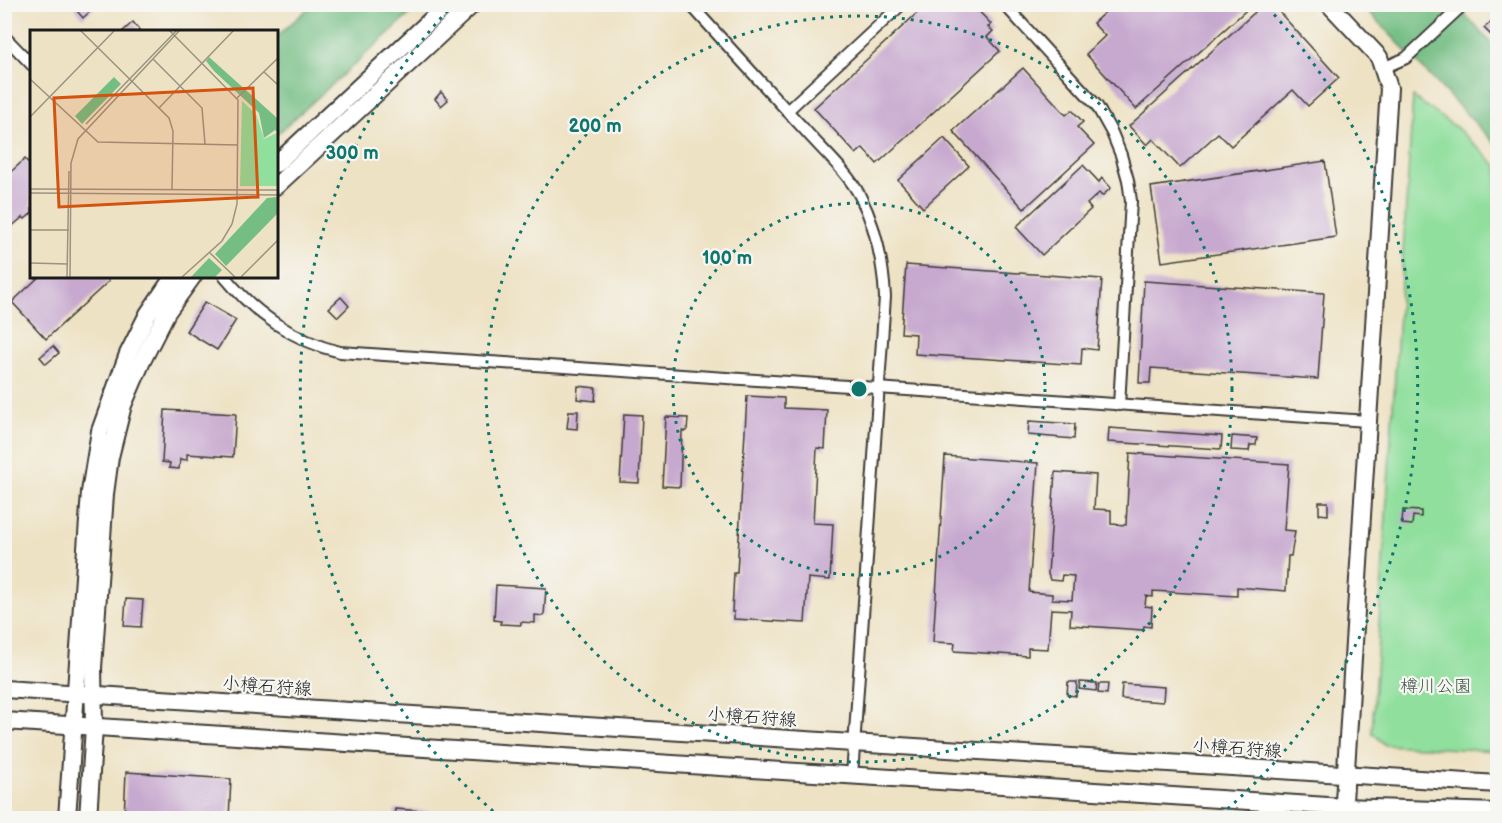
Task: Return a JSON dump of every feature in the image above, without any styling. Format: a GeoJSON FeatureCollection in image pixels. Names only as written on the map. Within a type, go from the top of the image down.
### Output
{"type":"FeatureCollection","features":[{"type":"Feature","properties":{"kind":"main road"},"geometry":{"type":"LineString","coordinates":[[278,162],[448,4]]}},
{"type":"Feature","properties":{"kind":"main road"},"geometry":{"type":"LineString","coordinates":[[278,184],[473,4]]}},
{"type":"Feature","properties":{"kind":"main road"},"geometry":{"type":"LineString","coordinates":[[1329,4],[1379,57],[1389,88],[1343,813]]}},
{"type":"Feature","properties":{"kind":"main road"},"geometry":{"type":"LineString","coordinates":[[67,819],[74,693],[90,492],[100,431],[128,354],[148,314],[173,278]]}},
{"type":"Feature","properties":{"kind":"main road"},"geometry":{"type":"LineString","coordinates":[[88,819],[94,728],[93,668],[105,494],[110,457],[123,405],[142,361],[167,312],[192,278]]}},
{"type":"Feature","properties":{"kind":"main road","name":"小樽石狩線"},"geometry":{"type":"LineString","coordinates":[[4,689],[1497,784]]}},
{"type":"Feature","properties":{"kind":"main road"},"geometry":{"type":"LineString","coordinates":[[4,721],[852,776],[1343,813],[1497,812]]}},
{"type":"Feature","properties":{"kind":"street"},"geometry":{"type":"LineString","coordinates":[[690,4],[836,165],[859,194],[870,217],[879,246],[884,271],[885,297],[852,776]]}},
{"type":"Feature","properties":{"kind":"street"},"geometry":{"type":"LineString","coordinates":[[787,111],[902,4]]}},
{"type":"Feature","properties":{"kind":"street"},"geometry":{"type":"LineString","coordinates":[[1004,4],[1096,106],[1112,133],[1123,164],[1131,201],[1119,405]]}},
{"type":"Feature","properties":{"kind":"street"},"geometry":{"type":"LineString","coordinates":[[1383,68],[1406,58],[1464,4]]}},
{"type":"Feature","properties":{"kind":"street"},"geometry":{"type":"LineString","coordinates":[[4,36],[30,63]]}},
{"type":"Feature","properties":{"kind":"street"},"geometry":{"type":"LineString","coordinates":[[226,278],[245,299],[296,337],[319,347],[340,352],[1368,421]]}},
{"type":"Feature","properties":{"kind":"green space"},"geometry":{"type":"Polygon","coordinates":[[[312,5],[420,5],[278,133],[278,35],[312,5]]]}},
{"type":"Feature","properties":{"kind":"green space"},"geometry":{"type":"Polygon","coordinates":[[[1362,5],[1456,5],[1497,49],[1497,146],[1362,5]]]}},
{"type":"Feature","properties":{"kind":"green space","name":"樽川公園"},"geometry":{"type":"Polygon","coordinates":[[[1413,97],[1457,128],[1497,166],[1497,751],[1385,745],[1372,732],[1413,97]]]}},
{"type":"Feature","properties":{"kind":"building"},"geometry":{"type":"Polygon","coordinates":[[[71,4],[98,4],[83,18],[71,4]]]}},
{"type":"Feature","properties":{"kind":"building"},"geometry":{"type":"Polygon","coordinates":[[[927,4],[972,4],[991,24],[988,27],[993,31],[987,37],[1000,51],[877,164],[863,148],[856,154],[814,108],[927,4]]]}},
{"type":"Feature","properties":{"kind":"building"},"geometry":{"type":"Polygon","coordinates":[[[1114,4],[1253,4],[1136,109],[1086,54],[1105,36],[1093,23],[1114,4]]]}},
{"type":"Feature","properties":{"kind":"building"},"geometry":{"type":"Polygon","coordinates":[[[1264,4],[1272,4],[1339,78],[1308,106],[1293,90],[1231,146],[1218,133],[1180,168],[1153,139],[1147,145],[1129,126],[1264,4]]]}},
{"type":"Feature","properties":{"kind":"building"},"geometry":{"type":"Polygon","coordinates":[[[1498,16],[1498,42],[1484,28],[1498,16]]]}},
{"type":"Feature","properties":{"kind":"building"},"geometry":{"type":"Polygon","coordinates":[[[133,22],[139,30],[124,30],[133,22]]]}},
{"type":"Feature","properties":{"kind":"building"},"geometry":{"type":"Polygon","coordinates":[[[1023,68],[1066,115],[1072,110],[1083,122],[1077,127],[1094,145],[1024,209],[953,131],[1023,68]]]}},
{"type":"Feature","properties":{"kind":"building"},"geometry":{"type":"Polygon","coordinates":[[[441,92],[448,100],[441,106],[435,99],[441,92]]]}},
{"type":"Feature","properties":{"kind":"building"},"geometry":{"type":"Polygon","coordinates":[[[944,138],[969,166],[923,208],[898,180],[944,138]]]}},
{"type":"Feature","properties":{"kind":"building"},"geometry":{"type":"Polygon","coordinates":[[[25,159],[30,165],[30,215],[25,219],[23,217],[4,233],[4,178],[25,159]]]}},
{"type":"Feature","properties":{"kind":"building"},"geometry":{"type":"Polygon","coordinates":[[[1325,161],[1336,237],[1162,262],[1151,187],[1325,161]]]}},
{"type":"Feature","properties":{"kind":"building"},"geometry":{"type":"Polygon","coordinates":[[[1083,165],[1099,182],[1102,178],[1111,188],[1102,196],[1099,193],[1087,204],[1091,209],[1042,255],[1016,227],[1083,165]]]}},
{"type":"Feature","properties":{"kind":"building"},"geometry":{"type":"Polygon","coordinates":[[[906,265],[1102,279],[1097,350],[1082,348],[1081,365],[915,354],[916,334],[901,333],[906,265]]]}},
{"type":"Feature","properties":{"kind":"building"},"geometry":{"type":"Polygon","coordinates":[[[38,278],[106,278],[109,281],[46,339],[12,302],[38,278]]]}},
{"type":"Feature","properties":{"kind":"building"},"geometry":{"type":"Polygon","coordinates":[[[1144,281],[1324,293],[1318,379],[1151,368],[1150,383],[1139,383],[1144,281]]]}},
{"type":"Feature","properties":{"kind":"building"},"geometry":{"type":"Polygon","coordinates":[[[341,297],[349,306],[338,317],[329,308],[341,297]]]}},
{"type":"Feature","properties":{"kind":"building"},"geometry":{"type":"Polygon","coordinates":[[[205,302],[236,320],[217,350],[186,331],[205,302]]]}},
{"type":"Feature","properties":{"kind":"building"},"geometry":{"type":"Polygon","coordinates":[[[53,346],[59,353],[46,364],[40,357],[53,346]]]}},
{"type":"Feature","properties":{"kind":"building"},"geometry":{"type":"Polygon","coordinates":[[[578,386],[596,388],[595,401],[577,399],[578,386]]]}},
{"type":"Feature","properties":{"kind":"building"},"geometry":{"type":"Polygon","coordinates":[[[747,396],[784,398],[784,408],[827,410],[825,449],[817,448],[813,523],[833,524],[830,580],[808,578],[805,623],[734,619],[734,612],[732,612],[734,573],[737,573],[747,396]]]}},
{"type":"Feature","properties":{"kind":"building"},"geometry":{"type":"Polygon","coordinates":[[[165,410],[236,414],[233,457],[187,454],[187,460],[180,459],[179,469],[169,468],[170,463],[162,462],[165,410]]]}},
{"type":"Feature","properties":{"kind":"building"},"geometry":{"type":"Polygon","coordinates":[[[569,411],[578,411],[577,429],[567,428],[569,411]]]}},
{"type":"Feature","properties":{"kind":"building"},"geometry":{"type":"Polygon","coordinates":[[[624,414],[642,415],[639,483],[620,482],[624,414]]]}},
{"type":"Feature","properties":{"kind":"building"},"geometry":{"type":"Polygon","coordinates":[[[666,417],[688,418],[687,431],[682,431],[680,487],[662,486],[666,417]]]}},
{"type":"Feature","properties":{"kind":"building"},"geometry":{"type":"Polygon","coordinates":[[[1029,421],[1075,424],[1074,439],[1028,435],[1029,421]]]}},
{"type":"Feature","properties":{"kind":"building"},"geometry":{"type":"Polygon","coordinates":[[[1109,428],[1222,436],[1221,449],[1108,442],[1109,428]]]}},
{"type":"Feature","properties":{"kind":"building"},"geometry":{"type":"Polygon","coordinates":[[[1232,436],[1257,438],[1256,445],[1250,445],[1249,451],[1231,450],[1232,436]]]}},
{"type":"Feature","properties":{"kind":"building"},"geometry":{"type":"Polygon","coordinates":[[[1130,453],[1289,464],[1284,530],[1295,531],[1291,556],[1288,556],[1286,591],[1237,587],[1237,596],[1153,591],[1153,597],[1146,596],[1145,606],[1152,607],[1151,627],[1144,626],[1143,630],[1070,625],[1071,610],[1051,609],[1048,649],[1028,648],[1028,656],[954,651],[955,643],[933,642],[945,456],[1038,463],[1029,592],[1052,594],[1052,599],[1072,600],[1074,576],[1062,575],[1061,581],[1050,580],[1048,574],[1055,472],[1096,475],[1094,509],[1111,510],[1111,524],[1126,525],[1130,453]]]}},
{"type":"Feature","properties":{"kind":"building"},"geometry":{"type":"Polygon","coordinates":[[[1319,502],[1328,502],[1328,515],[1319,514],[1319,502]]]}},
{"type":"Feature","properties":{"kind":"building"},"geometry":{"type":"Polygon","coordinates":[[[1403,510],[1421,511],[1421,517],[1413,516],[1412,525],[1402,524],[1403,510]]]}},
{"type":"Feature","properties":{"kind":"building"},"geometry":{"type":"Polygon","coordinates":[[[496,585],[546,588],[544,616],[535,615],[535,623],[500,624],[501,621],[494,620],[496,585]]]}},
{"type":"Feature","properties":{"kind":"building"},"geometry":{"type":"Polygon","coordinates":[[[126,599],[143,600],[141,627],[124,626],[126,599]]]}},
{"type":"Feature","properties":{"kind":"building"},"geometry":{"type":"Polygon","coordinates":[[[1068,682],[1077,682],[1076,696],[1067,695],[1068,682]]]}},
{"type":"Feature","properties":{"kind":"building"},"geometry":{"type":"Polygon","coordinates":[[[1080,682],[1097,683],[1096,691],[1079,689],[1080,682]]]}},
{"type":"Feature","properties":{"kind":"building"},"geometry":{"type":"Polygon","coordinates":[[[1099,684],[1108,684],[1107,694],[1098,693],[1099,684]]]}},
{"type":"Feature","properties":{"kind":"building"},"geometry":{"type":"Polygon","coordinates":[[[1122,684],[1164,687],[1163,702],[1121,699],[1122,684]]]}},
{"type":"Feature","properties":{"kind":"building"},"geometry":{"type":"Polygon","coordinates":[[[126,772],[231,779],[229,818],[124,818],[126,772]]]}},
{"type":"Feature","properties":{"kind":"building"},"geometry":{"type":"Polygon","coordinates":[[[395,809],[451,813],[451,818],[394,818],[395,809]]]}},
{"type":"Feature","properties":{"kind":"building"},"geometry":{"type":"Polygon","coordinates":[[[270,813],[286,814],[285,818],[270,818],[270,813]]]}}]}
